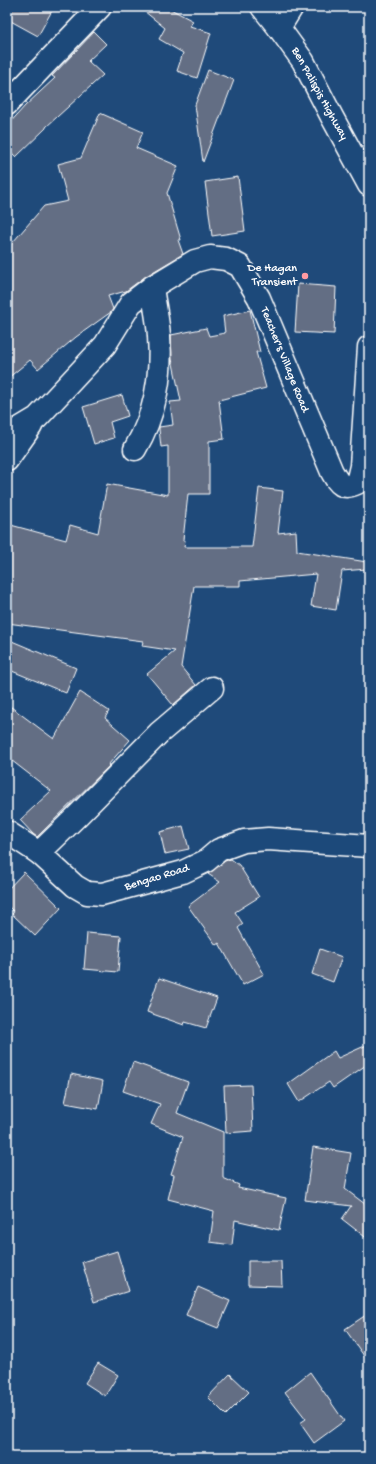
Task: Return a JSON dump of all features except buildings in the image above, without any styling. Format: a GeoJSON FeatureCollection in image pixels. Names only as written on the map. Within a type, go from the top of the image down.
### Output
{"type":"FeatureCollection","features":[{"type":"Feature","properties":{"kind":"street"},"geometry":{"type":"LineString","coordinates":[[7,104],[100,7]]}},
{"type":"Feature","properties":{"kind":"street","name":"Ben Palispis Highway"},"geometry":{"type":"LineString","coordinates":[[262,7],[280,28],[303,61],[369,185]]}},
{"type":"Feature","properties":{"kind":"street"},"geometry":{"type":"LineString","coordinates":[[280,28],[292,7]]}},
{"type":"Feature","properties":{"kind":"street","name":"Teacher's Village Road"},"geometry":{"type":"LineString","coordinates":[[8,434],[37,418],[105,345],[131,303],[152,287],[195,261],[210,257],[226,259],[240,266],[259,298],[332,472],[339,484],[350,486],[357,483],[360,475],[369,348]]}},
{"type":"Feature","properties":{"kind":"street"},"geometry":{"type":"LineString","coordinates":[[135,449],[145,429],[151,412],[159,371],[159,335],[152,287]]}},
{"type":"Feature","properties":{"kind":"street"},"geometry":{"type":"LineString","coordinates":[[7,460],[37,418]]}},
{"type":"Feature","properties":{"kind":"street"},"geometry":{"type":"LineString","coordinates":[[39,853],[159,733],[212,688]]}},
{"type":"Feature","properties":{"kind":"street","name":"Bengao Road"},"geometry":{"type":"LineString","coordinates":[[7,832],[39,853],[76,886],[87,893],[102,894],[183,872],[206,861],[219,850],[244,841],[268,839],[369,846]]}},
{"type":"Feature","properties":{"kind":"place","name":"De Hagan Transient"},"geometry":{"type":"Point","coordinates":[305,276]}}]}
